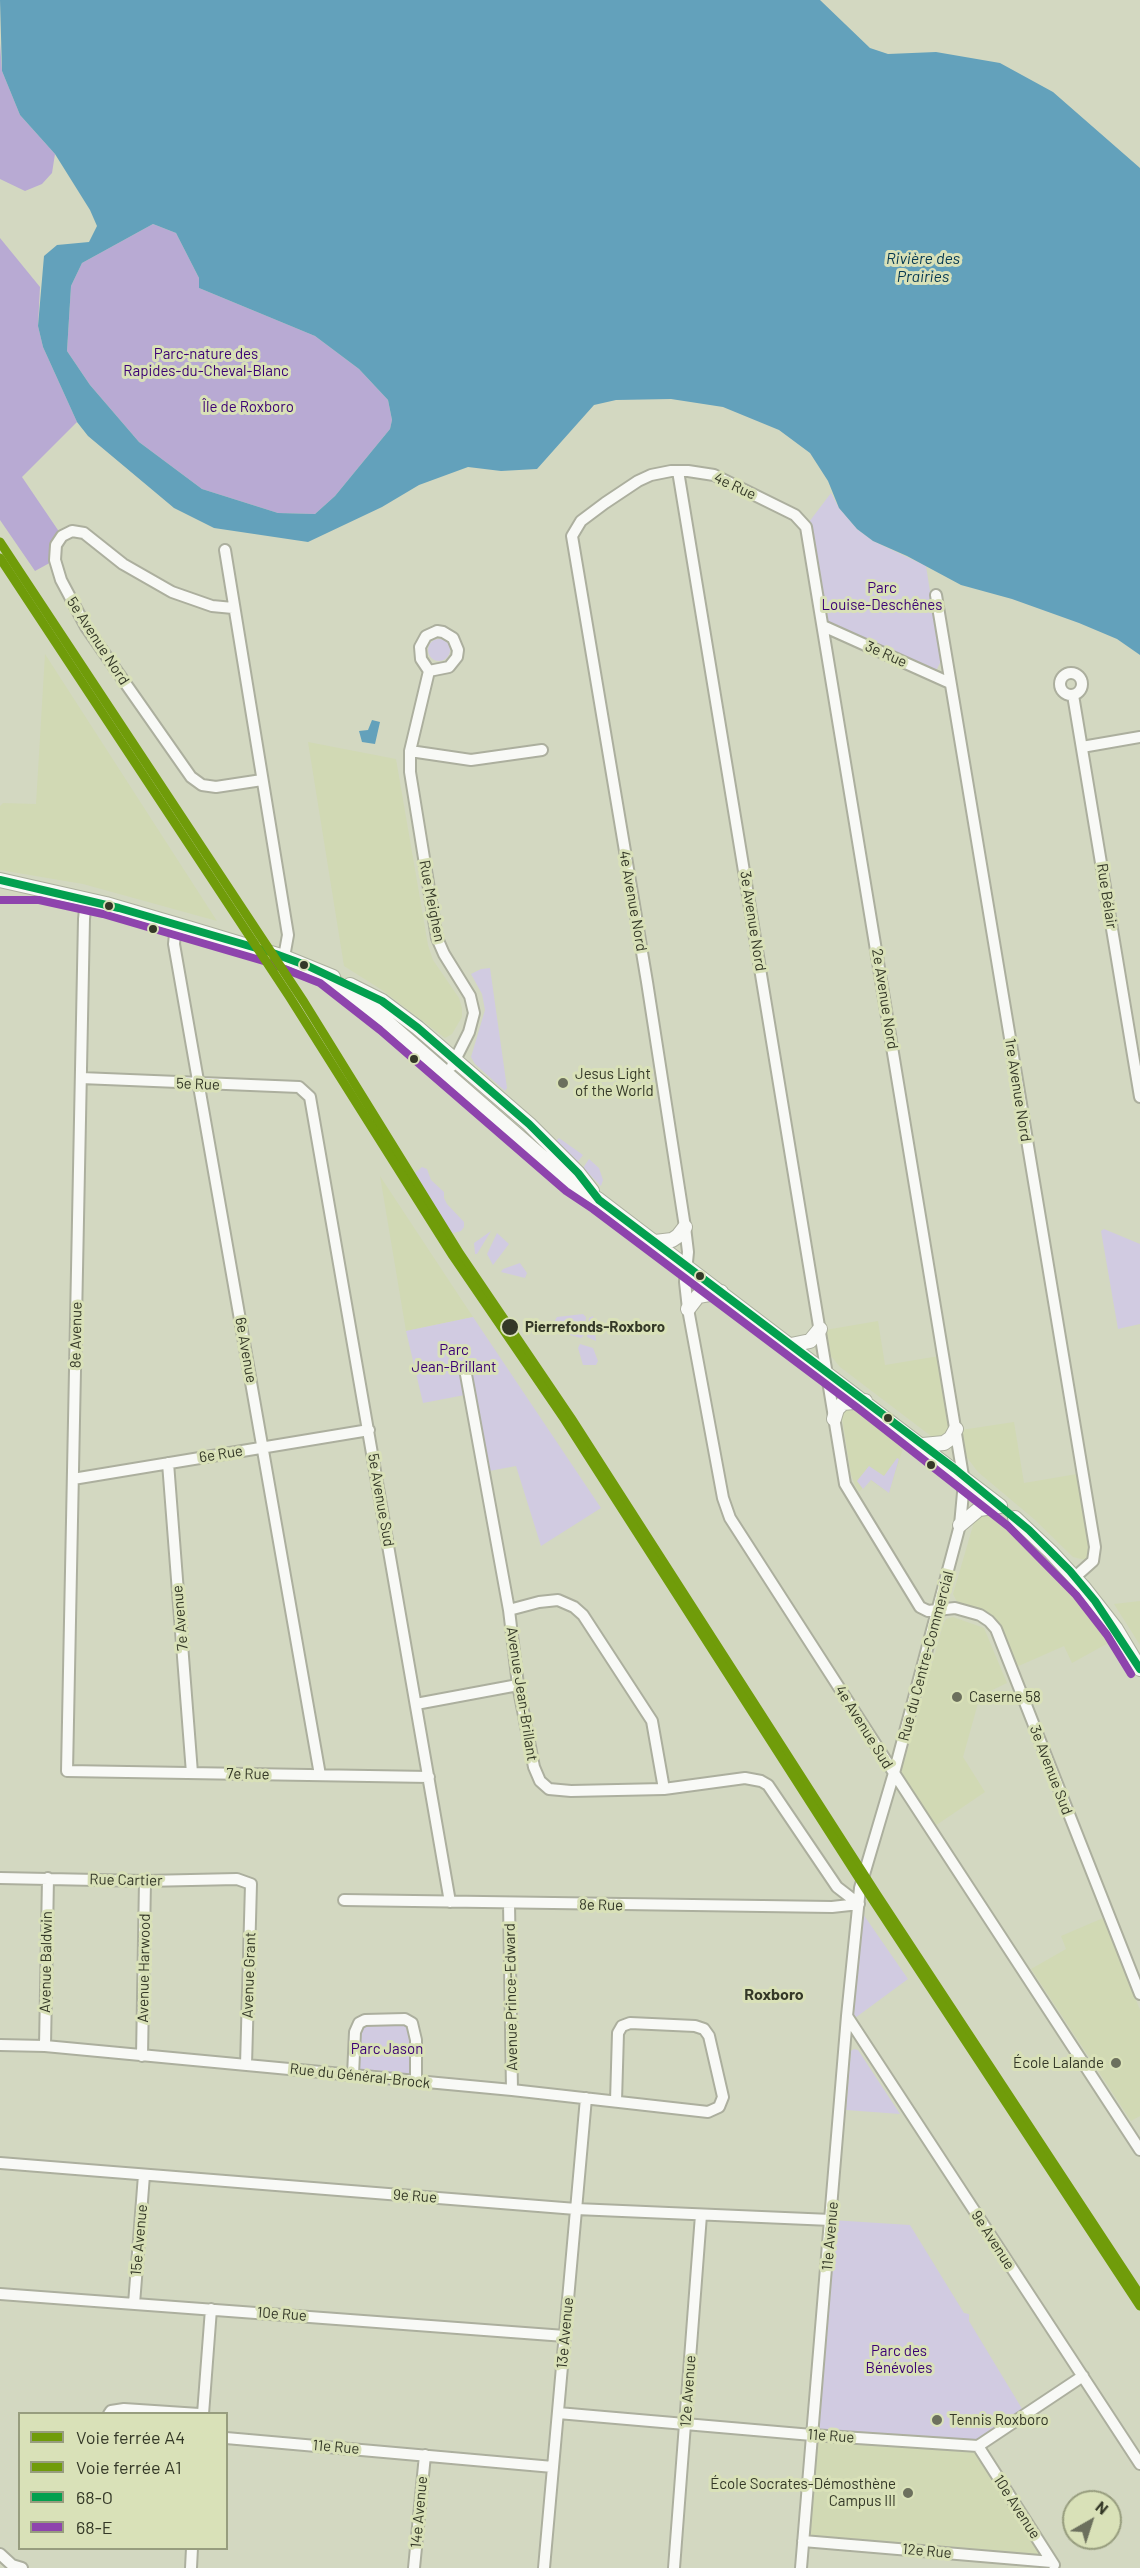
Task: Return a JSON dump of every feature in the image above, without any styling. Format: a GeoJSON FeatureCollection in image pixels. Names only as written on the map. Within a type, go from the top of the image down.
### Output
{"type":"FeatureCollection","features":[{"type":"Feature","properties":{"kind":"main road"},"geometry":{"type":"LineString","coordinates":[[0,880],[176,924],[284,957],[382,1001],[455,1060],[539,1134],[578,1173],[599,1200]]}},
{"type":"Feature","properties":{"kind":"main road"},"geometry":{"type":"LineString","coordinates":[[0,890],[40,890]]}},
{"type":"Feature","properties":{"kind":"main road"},"geometry":{"type":"LineString","coordinates":[[325,974],[381,1017],[572,1183],[655,1242],[963,1475],[1000,1506]]}},
{"type":"Feature","properties":{"kind":"main road"},"geometry":{"type":"LineString","coordinates":[[655,1242],[672,1240],[685,1227]]}},
{"type":"Feature","properties":{"kind":"main road"},"geometry":{"type":"LineString","coordinates":[[688,1309],[698,1296],[721,1292]]}},
{"type":"Feature","properties":{"kind":"main road"},"geometry":{"type":"LineString","coordinates":[[791,1345],[810,1341],[820,1329]]}},
{"type":"Feature","properties":{"kind":"main road"},"geometry":{"type":"LineString","coordinates":[[834,1419],[837,1409],[843,1402],[865,1401]]}},
{"type":"Feature","properties":{"kind":"main road"},"geometry":{"type":"LineString","coordinates":[[923,1445],[944,1443],[951,1438],[956,1429]]}},
{"type":"Feature","properties":{"kind":"main road"},"geometry":{"type":"LineString","coordinates":[[960,1525],[979,1509],[1000,1506]]}},
{"type":"Feature","properties":{"kind":"main road"},"geometry":{"type":"LineString","coordinates":[[1015,1518],[1075,1577],[1116,1629],[1140,1670]]}},
{"type":"Feature","properties":{"kind":"street","name":"4e Rue"},"geometry":{"type":"LineString","coordinates":[[572,536],[581,521],[638,481],[663,472],[678,471],[705,473],[724,480],[795,515],[805,524]]}},
{"type":"Feature","properties":{"kind":"street","name":"3e Avenue Nord"},"geometry":{"type":"LineString","coordinates":[[678,471],[826,1372]]}},
{"type":"Feature","properties":{"kind":"street","name":"2e Avenue Nord"},"geometry":{"type":"LineString","coordinates":[[805,524],[963,1475]]}},
{"type":"Feature","properties":{"kind":"street","name":"5e Avenue Nord"},"geometry":{"type":"LineString","coordinates":[[233,608],[212,606],[172,592],[123,564],[84,533],[72,531],[62,536],[56,545],[55,560],[61,580],[86,627],[191,777],[202,786],[216,787],[262,780]]}},
{"type":"Feature","properties":{"kind":"street","name":"4e Avenue Nord"},"geometry":{"type":"LineString","coordinates":[[572,536],[647,982],[685,1227],[688,1252],[686,1266]]}},
{"type":"Feature","properties":{"kind":"street"},"geometry":{"type":"LineString","coordinates":[[225,550],[288,935],[284,957]]}},
{"type":"Feature","properties":{"kind":"street","name":"1re Avenue Nord"},"geometry":{"type":"LineString","coordinates":[[936,595],[1095,1547],[1093,1561],[1075,1577]]}},
{"type":"Feature","properties":{"kind":"street","name":"3e Rue"},"geometry":{"type":"LineString","coordinates":[[823,626],[950,682]]}},
{"type":"Feature","properties":{"kind":"street","name":"Rue Meighen"},"geometry":{"type":"LineString","coordinates":[[429,671],[410,751],[410,772],[437,938],[444,954],[467,990],[473,1006],[472,1024],[447,1074]]}},
{"type":"Feature","properties":{"kind":"street","name":"Rue Bélair"},"geometry":{"type":"LineString","coordinates":[[1073,695],[1140,1097]]}},
{"type":"Feature","properties":{"kind":"street"},"geometry":{"type":"LineString","coordinates":[[1082,747],[1140,737]]}},
{"type":"Feature","properties":{"kind":"street"},"geometry":{"type":"LineString","coordinates":[[410,751],[471,760],[542,750]]}},
{"type":"Feature","properties":{"kind":"street","name":"8e Avenue"},"geometry":{"type":"LineString","coordinates":[[67,1771],[86,900]]}},
{"type":"Feature","properties":{"kind":"street","name":"6e Avenue"},"geometry":{"type":"LineString","coordinates":[[176,924],[174,944],[320,1775]]}},
{"type":"Feature","properties":{"kind":"street","name":"5e Rue"},"geometry":{"type":"LineString","coordinates":[[81,1078],[299,1087],[310,1097]]}},
{"type":"Feature","properties":{"kind":"street","name":"5e Avenue Sud"},"geometry":{"type":"LineString","coordinates":[[310,1097],[450,1902]]}},
{"type":"Feature","properties":{"kind":"street","name":"4e Avenue Sud"},"geometry":{"type":"LineString","coordinates":[[686,1266],[688,1309],[723,1498],[730,1518],[1140,2150]]}},
{"type":"Feature","properties":{"kind":"street","name":"Avenue Jean-Brillant"},"geometry":{"type":"LineString","coordinates":[[465,1369],[509,1610],[518,1685],[534,1767],[540,1781],[549,1789],[571,1791],[664,1790],[745,1778],[761,1781],[768,1785],[837,1887],[859,1904]]}},
{"type":"Feature","properties":{"kind":"street","name":"3e Avenue Sud"},"geometry":{"type":"LineString","coordinates":[[826,1372],[846,1488],[920,1607],[928,1611],[955,1608],[980,1616],[996,1629],[1140,1994]]}},
{"type":"Feature","properties":{"kind":"street","name":"6e Rue"},"geometry":{"type":"LineString","coordinates":[[73,1479],[369,1430]]}},
{"type":"Feature","properties":{"kind":"street","name":"7e Avenue"},"geometry":{"type":"LineString","coordinates":[[168,1463],[192,1773]]}},
{"type":"Feature","properties":{"kind":"street","name":"Rue du Centre-Commercial"},"geometry":{"type":"LineString","coordinates":[[859,1904],[860,1888],[894,1773],[960,1525],[964,1497],[963,1475]]}},
{"type":"Feature","properties":{"kind":"street"},"geometry":{"type":"LineString","coordinates":[[1000,1506],[1015,1518]]}},
{"type":"Feature","properties":{"kind":"street"},"geometry":{"type":"LineString","coordinates":[[509,1610],[539,1602],[558,1600],[574,1607],[583,1615],[652,1721],[664,1790]]}},
{"type":"Feature","properties":{"kind":"street"},"geometry":{"type":"LineString","coordinates":[[416,1704],[518,1685]]}},
{"type":"Feature","properties":{"kind":"street","name":"7e Rue"},"geometry":{"type":"LineString","coordinates":[[67,1771],[429,1777]]}},
{"type":"Feature","properties":{"kind":"street","name":"Rue Cartier"},"geometry":{"type":"LineString","coordinates":[[0,1878],[145,1881],[237,1879],[251,1884]]}},
{"type":"Feature","properties":{"kind":"street","name":"Avenue Baldwin"},"geometry":{"type":"LineString","coordinates":[[45,2046],[48,1878]]}},
{"type":"Feature","properties":{"kind":"street","name":"Avenue Harwood"},"geometry":{"type":"LineString","coordinates":[[142,2056],[145,1881]]}},
{"type":"Feature","properties":{"kind":"street","name":"Avenue Grant"},"geometry":{"type":"LineString","coordinates":[[246,2065],[251,1884]]}},
{"type":"Feature","properties":{"kind":"street","name":"8e Rue"},"geometry":{"type":"LineString","coordinates":[[344,1900],[832,1908],[859,1904]]}},
{"type":"Feature","properties":{"kind":"street","name":"Avenue Prince-Edward"},"geometry":{"type":"LineString","coordinates":[[509,1904],[512,2090]]}},
{"type":"Feature","properties":{"kind":"street","name":"11e Avenue"},"geometry":{"type":"LineString","coordinates":[[801,2568],[847,2016],[859,1904]]}},
{"type":"Feature","properties":{"kind":"street","name":"9e Avenue"},"geometry":{"type":"LineString","coordinates":[[847,2016],[1140,2464]]}},
{"type":"Feature","properties":{"kind":"street"},"geometry":{"type":"LineString","coordinates":[[354,2075],[355,2032],[359,2023],[366,2020],[405,2019],[412,2023],[416,2040],[416,2082]]}},
{"type":"Feature","properties":{"kind":"street","name":"Rue du Général-Brock"},"geometry":{"type":"LineString","coordinates":[[0,2045],[45,2046],[354,2075],[708,2112],[719,2107],[723,2097],[709,2036],[704,2029],[695,2026],[630,2023],[622,2026],[618,2033],[616,2101]]}},
{"type":"Feature","properties":{"kind":"street","name":"13e Avenue"},"geometry":{"type":"LineString","coordinates":[[544,2568],[586,2098]]}},
{"type":"Feature","properties":{"kind":"street","name":"9e Rue"},"geometry":{"type":"LineString","coordinates":[[0,2163],[576,2209],[831,2220]]}},
{"type":"Feature","properties":{"kind":"street","name":"15e Avenue"},"geometry":{"type":"LineString","coordinates":[[134,2304],[144,2175]]}},
{"type":"Feature","properties":{"kind":"street","name":"12e Avenue"},"geometry":{"type":"LineString","coordinates":[[674,2568],[701,2215]]}},
{"type":"Feature","properties":{"kind":"street","name":"10e Rue"},"geometry":{"type":"LineString","coordinates":[[0,2294],[565,2336]]}},
{"type":"Feature","properties":{"kind":"street"},"geometry":{"type":"LineString","coordinates":[[201,2412],[211,2309]]}},
{"type":"Feature","properties":{"kind":"street"},"geometry":{"type":"LineString","coordinates":[[978,2446],[1083,2376]]}},
{"type":"Feature","properties":{"kind":"street"},"geometry":{"type":"LineString","coordinates":[[110,2412],[124,2409],[170,2412]]}},
{"type":"Feature","properties":{"kind":"street","name":"11e Rue"},"geometry":{"type":"LineString","coordinates":[[558,2413],[812,2435],[978,2446]]}},
{"type":"Feature","properties":{"kind":"street","name":"11e Rue"},"geometry":{"type":"LineString","coordinates":[[228,2438],[553,2466]]}},
{"type":"Feature","properties":{"kind":"street","name":"10e Avenue"},"geometry":{"type":"LineString","coordinates":[[978,2446],[1054,2565]]}},
{"type":"Feature","properties":{"kind":"street","name":"14e Avenue"},"geometry":{"type":"LineString","coordinates":[[414,2568],[425,2455]]}},
{"type":"Feature","properties":{"kind":"street","name":"12e Rue"},"geometry":{"type":"LineString","coordinates":[[803,2541],[1054,2565]]}},
{"type":"Feature","properties":{"kind":"street"},"geometry":{"type":"LineString","coordinates":[[191,2568],[192,2550]]}},
{"type":"Feature","properties":{"kind":"street"},"geometry":{"type":"LineString","coordinates":[[0,2554],[12,2565],[22,2568]]}},
{"type":"Feature","properties":{"kind":"shaded area"},"geometry":{"type":"Polygon","coordinates":[[[45,654],[217,921],[83,884],[0,870],[0,806],[3,803],[36,804],[45,654]]]}},
{"type":"Feature","properties":{"kind":"shaded area"},"geometry":{"type":"Polygon","coordinates":[[[308,742],[396,759],[428,945],[433,960],[459,998],[462,1008],[462,1017],[452,1034],[445,1038],[382,990],[344,966],[308,742]]]}},
{"type":"Feature","properties":{"kind":"shaded area"},"geometry":{"type":"Polygon","coordinates":[[[380,1176],[473,1317],[406,1331],[380,1176]]]}},
{"type":"Feature","properties":{"kind":"shaded area"},"geometry":{"type":"Polygon","coordinates":[[[878,1321],[885,1365],[939,1356],[950,1426],[945,1438],[931,1436],[840,1367],[830,1355],[825,1330],[878,1321]]]}},
{"type":"Feature","properties":{"kind":"shaded area"},"geometry":{"type":"Polygon","coordinates":[[[845,1408],[855,1408],[904,1445],[889,1493],[870,1480],[859,1492],[855,1485],[851,1475],[842,1418],[845,1408]]]}},
{"type":"Feature","properties":{"kind":"shaded area"},"geometry":{"type":"Polygon","coordinates":[[[1014,1422],[1024,1483],[1077,1474],[1090,1552],[1085,1560],[1073,1557],[1034,1519],[978,1472],[965,1455],[961,1430],[1014,1422]]]}},
{"type":"Feature","properties":{"kind":"shaded area"},"geometry":{"type":"Polygon","coordinates":[[[988,1514],[995,1516],[1067,1584],[1110,1642],[1072,1663],[1064,1646],[1014,1668],[991,1616],[983,1610],[957,1602],[953,1594],[974,1522],[978,1516],[988,1514]]]}},
{"type":"Feature","properties":{"kind":"shaded area"},"geometry":{"type":"Polygon","coordinates":[[[1140,1601],[1140,1645],[1114,1604],[1140,1601]]]}},
{"type":"Feature","properties":{"kind":"shaded area"},"geometry":{"type":"Polygon","coordinates":[[[953,1617],[984,1628],[1007,1683],[980,1696],[963,1757],[985,1792],[932,1828],[901,1777],[901,1773],[943,1625],[946,1619],[953,1617]]]}},
{"type":"Feature","properties":{"kind":"shaded area","name":"École Lalande"},"geometry":{"type":"Polygon","coordinates":[[[1103,1918],[1140,2010],[1140,2116],[1131,2121],[1031,1969],[1066,1949],[1061,1936],[1103,1918]]]}},
{"type":"Feature","properties":{"kind":"shaded area","name":"École Socrates-Démosthène Campus III"},"geometry":{"type":"Polygon","coordinates":[[[812,2435],[978,2446],[1052,2562],[803,2541],[812,2435]]]}},
{"type":"Feature","properties":{"kind":"green space"},"geometry":{"type":"Polygon","coordinates":[[[0,43],[2,71],[20,115],[55,154],[52,173],[42,184],[25,191],[0,179],[0,43]]]}},
{"type":"Feature","properties":{"kind":"green space","name":"Île de Roxboro"},"geometry":{"type":"Polygon","coordinates":[[[153,224],[176,233],[199,278],[199,288],[315,336],[359,369],[388,400],[392,420],[390,429],[335,496],[315,514],[278,513],[202,489],[139,442],[90,385],[67,351],[71,286],[82,263],[153,224]]]}},
{"type":"Feature","properties":{"kind":"green space"},"geometry":{"type":"Polygon","coordinates":[[[0,238],[40,287],[38,326],[43,347],[77,422],[22,477],[62,536],[55,560],[35,571],[0,520],[0,238]]]}},
{"type":"Feature","properties":{"kind":"green space","name":"Parc Louise-Deschênes"},"geometry":{"type":"Polygon","coordinates":[[[831,493],[839,508],[857,529],[873,541],[926,566],[941,661],[937,669],[930,669],[828,621],[809,522],[831,493]]]}},
{"type":"Feature","properties":{"kind":"green space"},"geometry":{"type":"Polygon","coordinates":[[[439,639],[449,646],[450,650],[443,660],[439,661],[429,654],[428,650],[435,640],[439,639]]]}},
{"type":"Feature","properties":{"kind":"green space"},"geometry":{"type":"Polygon","coordinates":[[[490,968],[507,1088],[505,1091],[475,1064],[471,1057],[485,1010],[482,994],[471,974],[490,968]]]}},
{"type":"Feature","properties":{"kind":"green space"},"geometry":{"type":"Polygon","coordinates":[[[559,1138],[583,1155],[577,1163],[556,1141],[559,1138]]]}},
{"type":"Feature","properties":{"kind":"green space"},"geometry":{"type":"Polygon","coordinates":[[[589,1159],[599,1168],[603,1180],[601,1186],[583,1168],[589,1159]]]}},
{"type":"Feature","properties":{"kind":"green space"},"geometry":{"type":"Polygon","coordinates":[[[422,1167],[427,1169],[431,1180],[444,1192],[447,1204],[464,1222],[461,1231],[445,1235],[412,1186],[415,1173],[422,1167]]]}},
{"type":"Feature","properties":{"kind":"green space"},"geometry":{"type":"Polygon","coordinates":[[[1104,1229],[1140,1244],[1140,1324],[1118,1329],[1101,1231],[1104,1229]]]}},
{"type":"Feature","properties":{"kind":"green space"},"geometry":{"type":"Polygon","coordinates":[[[491,1231],[477,1254],[475,1254],[474,1243],[491,1231]]]}},
{"type":"Feature","properties":{"kind":"green space"},"geometry":{"type":"Polygon","coordinates":[[[497,1233],[509,1244],[493,1265],[487,1254],[497,1233]]]}},
{"type":"Feature","properties":{"kind":"green space"},"geometry":{"type":"Polygon","coordinates":[[[520,1263],[527,1273],[525,1278],[501,1272],[503,1269],[520,1263]]]}},
{"type":"Feature","properties":{"kind":"green space"},"geometry":{"type":"Polygon","coordinates":[[[583,1314],[586,1317],[584,1335],[581,1338],[562,1333],[554,1322],[557,1317],[583,1314]]]}},
{"type":"Feature","properties":{"kind":"green space"},"geometry":{"type":"Polygon","coordinates":[[[593,1316],[596,1341],[587,1337],[589,1318],[593,1316]]]}},
{"type":"Feature","properties":{"kind":"green space","name":"Parc Jean-Brillant"},"geometry":{"type":"Polygon","coordinates":[[[473,1317],[601,1508],[541,1546],[516,1466],[484,1472],[470,1394],[423,1403],[406,1331],[473,1317]]]}},
{"type":"Feature","properties":{"kind":"green space"},"geometry":{"type":"Polygon","coordinates":[[[580,1344],[593,1348],[598,1361],[596,1365],[583,1365],[578,1348],[580,1344]]]}},
{"type":"Feature","properties":{"kind":"green space"},"geometry":{"type":"Polygon","coordinates":[[[897,1458],[899,1459],[889,1493],[871,1480],[863,1489],[857,1481],[869,1466],[884,1476],[897,1458]]]}},
{"type":"Feature","properties":{"kind":"green space"},"geometry":{"type":"Polygon","coordinates":[[[863,1914],[908,1979],[855,2018],[854,2015],[863,1914]]]}},
{"type":"Feature","properties":{"kind":"green space","name":"Parc Jason"},"geometry":{"type":"Polygon","coordinates":[[[359,2023],[412,2023],[416,2082],[354,2075],[359,2023]]]}},
{"type":"Feature","properties":{"kind":"green space"},"geometry":{"type":"Polygon","coordinates":[[[858,2050],[900,2114],[846,2110],[851,2051],[858,2050]]]}},
{"type":"Feature","properties":{"kind":"green space","name":"Parc des Bénévoles"},"geometry":{"type":"Polygon","coordinates":[[[831,2220],[910,2225],[964,2313],[969,2314],[969,2321],[1024,2412],[978,2446],[812,2435],[831,2220]]]}},
{"type":"Feature","properties":{"kind":"water","name":"Rivière des Prairies"},"geometry":{"type":"Polygon","coordinates":[[[0,0],[820,0],[870,48],[888,54],[936,52],[1000,63],[1053,92],[1140,168],[1140,655],[1117,639],[1079,623],[1012,599],[961,585],[873,541],[857,529],[839,508],[828,481],[810,453],[779,430],[723,407],[671,399],[616,400],[594,405],[537,469],[501,471],[468,467],[419,485],[382,507],[308,542],[214,528],[174,508],[88,436],[77,422],[43,347],[38,326],[44,256],[57,245],[89,242],[97,226],[90,210],[55,154],[20,115],[2,71],[0,0]],[[153,224],[82,263],[71,286],[67,351],[90,385],[139,442],[202,489],[278,513],[315,514],[335,496],[390,429],[392,420],[388,400],[359,369],[315,336],[199,288],[199,278],[176,233],[153,224]]]}},
{"type":"Feature","properties":{"kind":"water"},"geometry":{"type":"Polygon","coordinates":[[[372,720],[380,722],[375,744],[362,742],[359,731],[368,730],[372,720]]]}},
{"type":"Feature","properties":{"kind":"rail line","name":"A4"},"geometry":{"type":"LineString","coordinates":[[0,542],[304,1002],[460,1254],[571,1418],[877,1895],[1140,2295]]}},
{"type":"Feature","properties":{"kind":"rail line","name":"A1"},"geometry":{"type":"LineString","coordinates":[[0,558],[289,996],[453,1256],[565,1420],[871,1897],[1140,2306]]}},
{"type":"Feature","properties":{"kind":"transit line","name":"68-O"},"geometry":{"type":"LineString","coordinates":[[0,880],[119,908],[270,952],[308,966],[382,1001],[418,1028],[529,1124],[578,1173],[599,1200],[955,1469],[1029,1530],[1070,1571],[1095,1601],[1140,1669]]}},
{"type":"Feature","properties":{"kind":"transit line","name":"68-E"},"geometry":{"type":"LineString","coordinates":[[0,900],[39,900],[103,914],[267,962],[320,983],[380,1030],[566,1191],[859,1409],[1008,1526],[1076,1595],[1107,1635],[1131,1674]]}},
{"type":"Feature","properties":{"kind":"place","name":"Jesus Light of the World"},"geometry":{"type":"Point","coordinates":[563,1083]}},
{"type":"Feature","properties":{"kind":"place","name":"Pierrefonds-Roxboro"},"geometry":{"type":"Point","coordinates":[510,1327]}},
{"type":"Feature","properties":{"kind":"place","name":"Caserne 58"},"geometry":{"type":"Point","coordinates":[957,1697]}},
{"type":"Feature","properties":{"kind":"place","name":"École Lalande"},"geometry":{"type":"Point","coordinates":[1116,2063]}},
{"type":"Feature","properties":{"kind":"place","name":"Tennis Roxboro"},"geometry":{"type":"Point","coordinates":[937,2420]}},
{"type":"Feature","properties":{"kind":"place","name":"École Socrates-Démosthène Campus III"},"geometry":{"type":"Point","coordinates":[908,2493]}},
{"type":"Feature","properties":{"kind":"district","name":"Roxboro"},"geometry":{"type":"Point","coordinates":[774,1995]}},
{"type":"Feature","properties":{"kind":"park label","name":"Parc-nature des Rapides-du-Cheval-Blanc"},"geometry":{"type":"Point","coordinates":[206,362]}}]}
